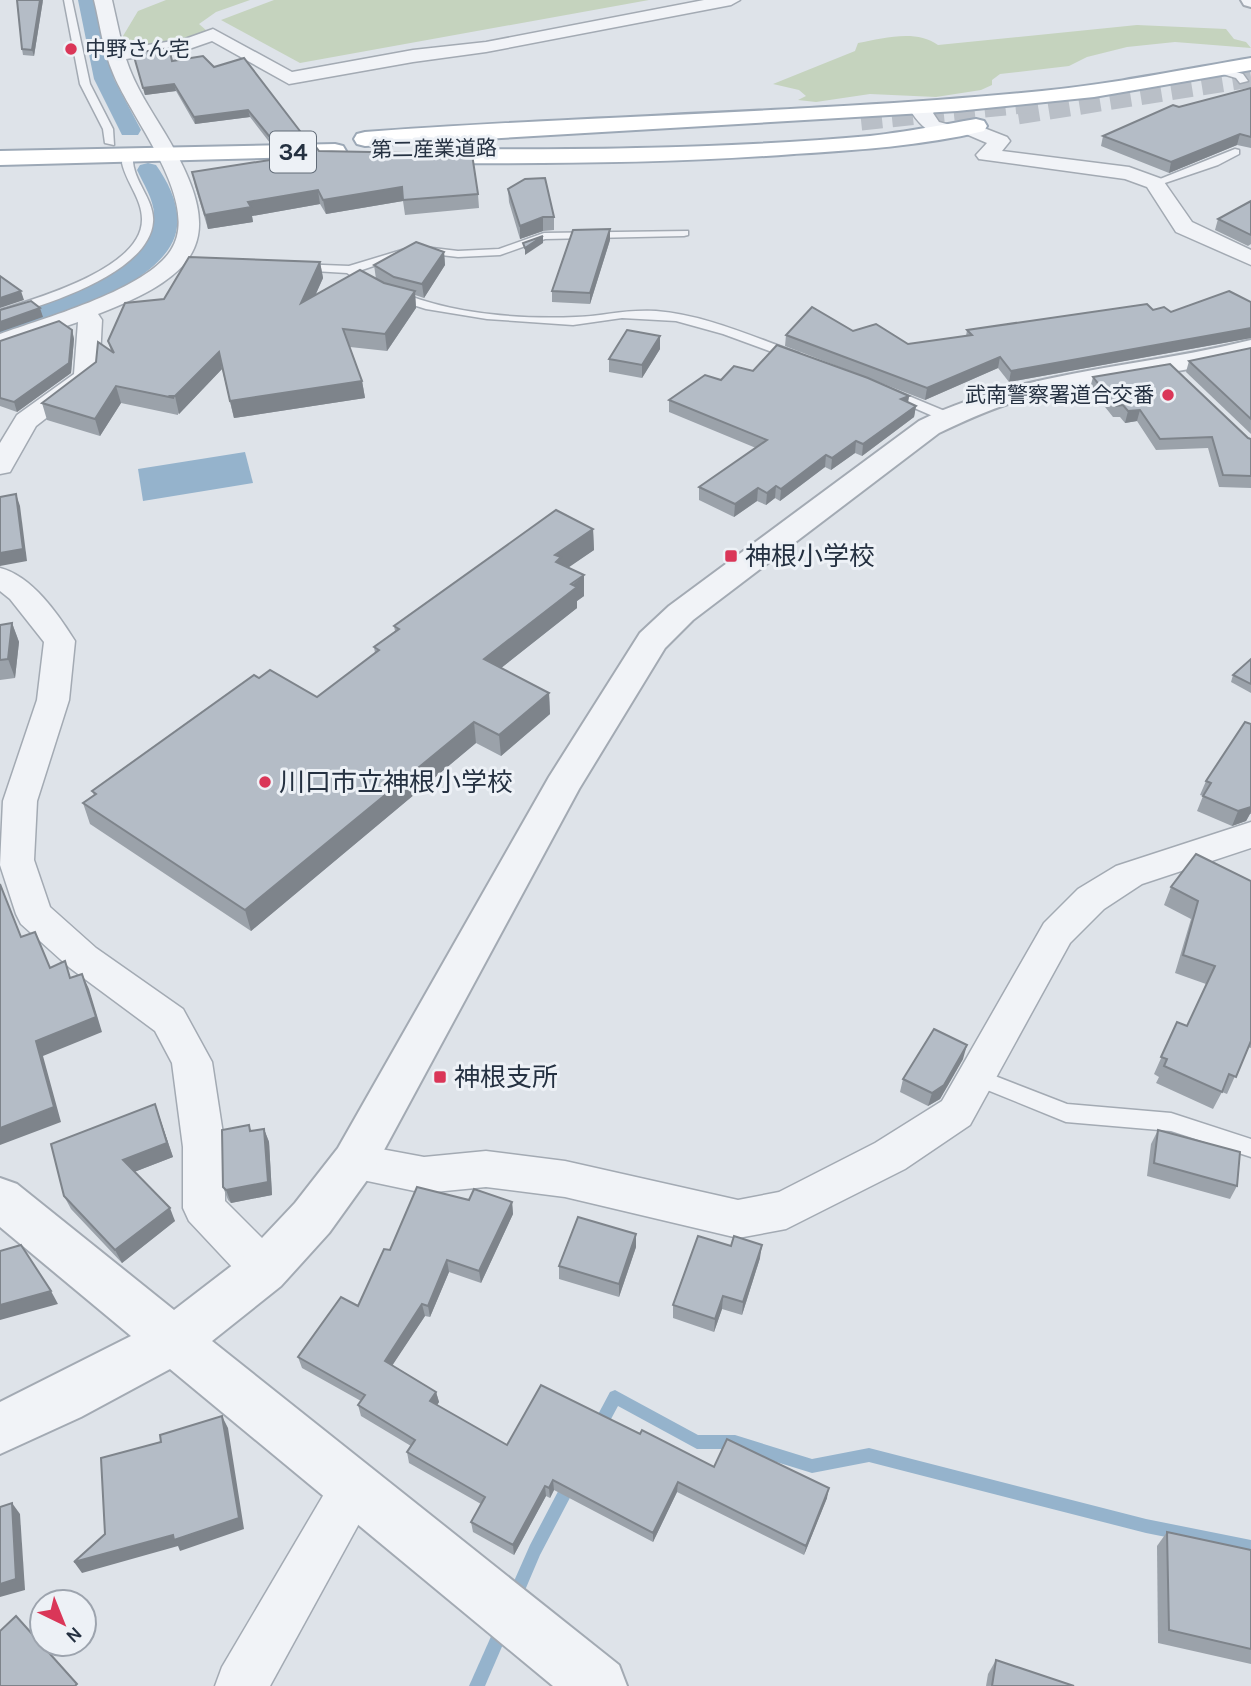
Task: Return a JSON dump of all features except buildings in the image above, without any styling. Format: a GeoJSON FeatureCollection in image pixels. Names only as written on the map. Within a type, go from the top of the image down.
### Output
{"type":"FeatureCollection","features":[{"type":"Feature","properties":{"kind":"main road"},"geometry":{"type":"LineString","coordinates":[[367,145],[471,130],[743,119],[928,107],[1067,94],[1220,70],[1248,75]]}},
{"type":"Feature","properties":{"kind":"main road"},"geometry":{"type":"LineString","coordinates":[[367,145],[436,157],[592,157],[732,152],[873,142],[1248,75]]}},
{"type":"Feature","properties":{"kind":"main road","name":"第二産業道路"},"geometry":{"type":"LineString","coordinates":[[0,144],[119,149],[613,145],[865,125]]}},
{"type":"Feature","properties":{"kind":"main road","name":"第二産業道路"},"geometry":{"type":"LineString","coordinates":[[0,158],[119,149]]}},
{"type":"Feature","properties":{"kind":"street"},"geometry":{"type":"LineString","coordinates":[[0,342],[82,311],[147,282],[174,266],[190,231],[187,202],[122,73],[103,0]]}},
{"type":"Feature","properties":{"kind":"street"},"geometry":{"type":"LineString","coordinates":[[117,54],[189,44],[213,34],[289,78],[413,56],[486,47],[731,0]]}},
{"type":"Feature","properties":{"kind":"street"},"geometry":{"type":"LineString","coordinates":[[928,107],[922,113],[932,126],[956,129],[1000,141],[986,155],[1129,173],[1155,183],[1184,227],[1251,258]]}},
{"type":"Feature","properties":{"kind":"street"},"geometry":{"type":"LineString","coordinates":[[0,465],[26,421],[86,377],[90,320],[82,311]]}},
{"type":"Feature","properties":{"kind":"street"},"geometry":{"type":"LineString","coordinates":[[0,1428],[63,1399],[174,1340],[264,1270],[312,1218],[354,1162],[562,786],[652,641],[681,613],[929,427],[947,417],[995,398],[1173,370],[1251,348]]}},
{"type":"Feature","properties":{"kind":"street"},"geometry":{"type":"LineString","coordinates":[[0,577],[21,592],[60,641],[53,700],[20,801],[16,860],[34,914],[83,958],[169,1020],[192,1062],[204,1147],[205,1208],[264,1270]]}},
{"type":"Feature","properties":{"kind":"street"},"geometry":{"type":"LineString","coordinates":[[354,1162],[424,1175],[486,1169],[565,1180],[738,1219],[786,1210],[890,1156],[956,1113],[1057,933],[1091,898],[1129,875],[1251,835]]}},
{"type":"Feature","properties":{"kind":"street"},"geometry":{"type":"LineString","coordinates":[[0,1199],[598,1686]]}},
{"type":"Feature","properties":{"kind":"street"},"geometry":{"type":"LineString","coordinates":[[241,1686],[354,1489]]}},
{"type":"Feature","properties":{"kind":"lane"},"geometry":{"type":"LineString","coordinates":[[0,314],[93,278],[132,254],[142,240],[149,222],[126,163],[85,84],[68,0]]}},
{"type":"Feature","properties":{"kind":"lane"},"geometry":{"type":"LineString","coordinates":[[1155,183],[1214,163],[1235,152]]}},
{"type":"Feature","properties":{"kind":"lane"},"geometry":{"type":"LineString","coordinates":[[279,267],[350,270],[390,254],[415,249],[458,254],[500,252],[544,236],[684,233]]}},
{"type":"Feature","properties":{"kind":"lane"},"geometry":{"type":"LineString","coordinates":[[350,270],[362,280],[391,295],[453,312],[576,321],[614,315],[659,315],[705,324],[807,361]]}},
{"type":"Feature","properties":{"kind":"lane"},"geometry":{"type":"LineString","coordinates":[[871,384],[947,417]]}},
{"type":"Feature","properties":{"kind":"lane"},"geometry":{"type":"LineString","coordinates":[[976,1077],[1066,1113],[1171,1122],[1251,1148]]}},
{"type":"Feature","properties":{"kind":"green space"},"geometry":{"type":"Polygon","coordinates":[[[166,0],[250,0],[216,12],[199,24],[207,31],[186,40],[125,48],[123,36],[138,11],[166,0]]]}},
{"type":"Feature","properties":{"kind":"green space"},"geometry":{"type":"Polygon","coordinates":[[[274,0],[649,0],[300,63],[221,20],[274,0]]]}},
{"type":"Feature","properties":{"kind":"green space"},"geometry":{"type":"Polygon","coordinates":[[[1137,25],[1226,29],[1234,39],[1246,42],[1251,48],[1175,42],[1127,47],[1087,57],[1069,66],[1000,74],[992,80],[992,85],[981,90],[936,97],[870,94],[816,102],[798,100],[806,96],[799,90],[773,84],[855,51],[858,43],[889,37],[920,37],[938,45],[1137,25]]]}},
{"type":"Feature","properties":{"kind":"water"},"geometry":{"type":"Polygon","coordinates":[[[245,452],[253,483],[143,501],[138,469],[245,452]]]}},
{"type":"Feature","properties":{"kind":"waterway"},"geometry":{"type":"LineString","coordinates":[[87,0],[104,79],[130,130]]}},
{"type":"Feature","properties":{"kind":"waterway"},"geometry":{"type":"LineString","coordinates":[[0,326],[103,287],[128,273],[149,256],[162,237],[166,215],[148,170]]}},
{"type":"Feature","properties":{"kind":"waterway"},"geometry":{"type":"LineString","coordinates":[[599,1427],[615,1397],[697,1442],[735,1442],[812,1466],[869,1455],[1146,1526],[1251,1547]]}},
{"type":"Feature","properties":{"kind":"waterway"},"geometry":{"type":"LineString","coordinates":[[515,1597],[535,1550],[569,1485]]}},
{"type":"Feature","properties":{"kind":"waterway"},"geometry":{"type":"LineString","coordinates":[[477,1686],[502,1628]]}},
{"type":"Feature","properties":{"kind":"tunnel"},"geometry":{"type":"LineString","coordinates":[[1018,114],[1251,77]]}},
{"type":"Feature","properties":{"kind":"tunnel"},"geometry":{"type":"LineString","coordinates":[[861,120],[1043,101]]}},
{"type":"Feature","properties":{"kind":"place","name":"中野さん宅"},"geometry":{"type":"Point","coordinates":[71,49]}},
{"type":"Feature","properties":{"kind":"place","name":"武南警察署道合交番"},"geometry":{"type":"Point","coordinates":[1168,395]}},
{"type":"Feature","properties":{"kind":"place","name":"神根小学校"},"geometry":{"type":"Point","coordinates":[731,556]}},
{"type":"Feature","properties":{"kind":"place","name":"川口市立神根小学校"},"geometry":{"type":"Point","coordinates":[265,782]}},
{"type":"Feature","properties":{"kind":"place","name":"神根支所"},"geometry":{"type":"Point","coordinates":[440,1077]}}]}
